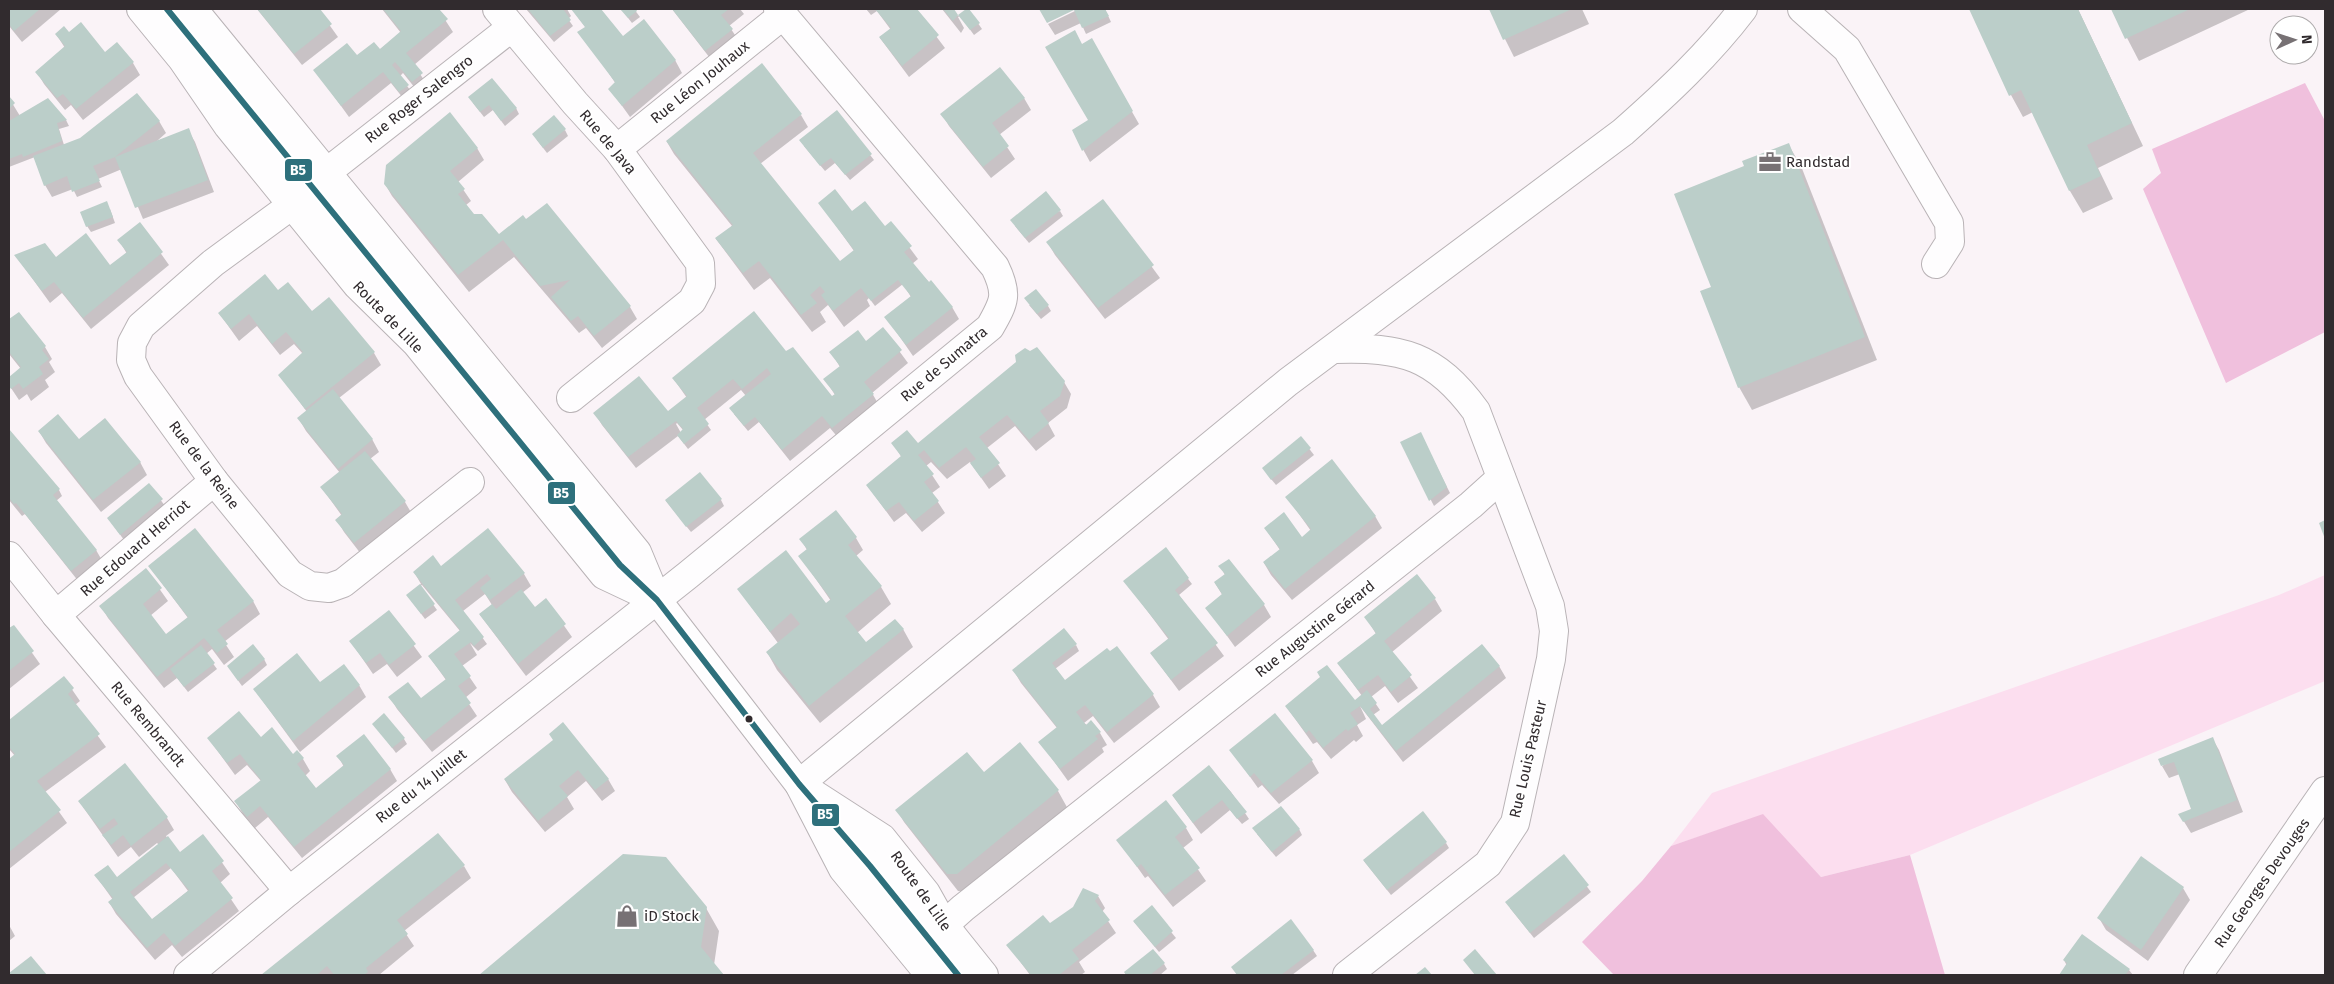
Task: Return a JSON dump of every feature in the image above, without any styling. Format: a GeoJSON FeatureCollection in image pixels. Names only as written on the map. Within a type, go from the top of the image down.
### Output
{"type":"FeatureCollection","features":[{"type":"Feature","properties":{"kind":"street","name":"Route de Lille"},"geometry":{"type":"LineString","coordinates":[[142,9],[182,59],[228,126],[357,285],[416,343],[604,576],[657,600]]}},
{"type":"Feature","properties":{"kind":"street"},"geometry":{"type":"LineString","coordinates":[[167,9],[620,565],[657,600]]}},
{"type":"Feature","properties":{"kind":"street","name":"Route de Lille"},"geometry":{"type":"LineString","coordinates":[[194,9],[636,552],[657,600],[799,784],[843,869],[930,975]]}},
{"type":"Feature","properties":{"kind":"street"},"geometry":{"type":"LineString","coordinates":[[958,975],[870,866],[799,784],[1182,467],[1288,382],[1335,349],[1623,132],[1670,90],[1721,38],[1743,9]]}},
{"type":"Feature","properties":{"kind":"street"},"geometry":{"type":"LineString","coordinates":[[1802,9],[1847,49],[1949,223],[1950,242],[1936,264]]}},
{"type":"Feature","properties":{"kind":"street","name":"Rue de Sumatra"},"geometry":{"type":"LineString","coordinates":[[657,600],[990,327],[1001,308],[1004,286],[995,267],[781,12]]}},
{"type":"Feature","properties":{"kind":"street","name":"Rue Léon Jouhaux"},"geometry":{"type":"LineString","coordinates":[[617,149],[781,12]]}},
{"type":"Feature","properties":{"kind":"street","name":"Rue Roger Salengro"},"geometry":{"type":"LineString","coordinates":[[327,172],[504,18]]}},
{"type":"Feature","properties":{"kind":"street","name":"Rue de Java"},"geometry":{"type":"LineString","coordinates":[[504,18],[575,103],[617,149],[700,263],[702,284],[692,300],[571,398]]}},
{"type":"Feature","properties":{"kind":"street","name":"Rue de la Reine"},"geometry":{"type":"LineString","coordinates":[[292,205],[213,263],[141,326],[132,343],[131,360],[138,376],[214,480],[290,574],[310,586],[329,588],[342,583],[470,482]]}},
{"type":"Feature","properties":{"kind":"street"},"geometry":{"type":"LineString","coordinates":[[1335,349],[1362,348],[1397,352],[1417,359],[1443,373],[1459,388],[1476,411],[1501,478]]}},
{"type":"Feature","properties":{"kind":"street","name":"Rue Augustine Gérard"},"geometry":{"type":"LineString","coordinates":[[944,925],[971,901],[1471,505],[1501,478]]}},
{"type":"Feature","properties":{"kind":"street","name":"Rue Louis Pasteur"},"geometry":{"type":"LineString","coordinates":[[1347,975],[1488,864],[1515,823],[1551,659],[1554,631],[1550,606],[1501,478]]}},
{"type":"Feature","properties":{"kind":"street","name":"Rue Edouard Herriot"},"geometry":{"type":"LineString","coordinates":[[56,616],[214,480]]}},
{"type":"Feature","properties":{"kind":"street","name":"Rue Rembrandt"},"geometry":{"type":"LineString","coordinates":[[9,556],[56,616],[288,890]]}},
{"type":"Feature","properties":{"kind":"street","name":"Rue du 14 Juillet"},"geometry":{"type":"LineString","coordinates":[[188,975],[288,890],[657,600]]}},
{"type":"Feature","properties":{"kind":"street","name":"Route de Lille"},"geometry":{"type":"LineString","coordinates":[[799,784],[882,838],[926,893],[944,925],[984,975]]}},
{"type":"Feature","properties":{"kind":"street","name":"Rue Georges Devouges"},"geometry":{"type":"LineString","coordinates":[[2198,975],[2325,791]]}},
{"type":"Feature","properties":{"kind":"shaded area"},"geometry":{"type":"Polygon","coordinates":[[[2305,83],[2325,121],[2325,332],[2226,383],[2143,189],[2161,173],[2152,149],[2305,83]]]}},
{"type":"Feature","properties":{"kind":"shaded area"},"geometry":{"type":"Polygon","coordinates":[[[2325,575],[2325,681],[1910,855],[1821,877],[1763,815],[1671,846],[1712,793],[2279,595],[2325,575]]]}},
{"type":"Feature","properties":{"kind":"shaded area"},"geometry":{"type":"Polygon","coordinates":[[[1763,814],[1821,877],[1910,855],[1945,975],[1614,975],[1582,942],[1642,881],[1671,846],[1763,814]]]}},
{"type":"Feature","properties":{"kind":"building"},"geometry":{"type":"Polygon","coordinates":[[[9,9],[40,9],[14,31],[9,24],[9,9]]]}},
{"type":"Feature","properties":{"kind":"building"},"geometry":{"type":"Polygon","coordinates":[[[257,9],[320,9],[332,24],[294,54],[257,9]]]}},
{"type":"Feature","properties":{"kind":"building"},"geometry":{"type":"Polygon","coordinates":[[[383,9],[439,9],[448,19],[406,53],[423,73],[412,82],[395,62],[392,65],[409,85],[399,92],[383,72],[341,106],[313,70],[347,43],[357,55],[374,42],[380,49],[401,31],[383,9]]]}},
{"type":"Feature","properties":{"kind":"building"},"geometry":{"type":"Polygon","coordinates":[[[528,9],[563,9],[571,20],[550,36],[528,9]]]}},
{"type":"Feature","properties":{"kind":"building"},"geometry":{"type":"Polygon","coordinates":[[[571,9],[601,9],[623,36],[644,19],[676,60],[622,106],[608,89],[615,82],[577,32],[585,27],[571,9]]]}},
{"type":"Feature","properties":{"kind":"building"},"geometry":{"type":"Polygon","coordinates":[[[620,9],[636,9],[637,11],[628,18],[620,9]]]}},
{"type":"Feature","properties":{"kind":"building"},"geometry":{"type":"Polygon","coordinates":[[[672,9],[729,9],[721,15],[733,29],[705,51],[672,9]]]}},
{"type":"Feature","properties":{"kind":"building"},"geometry":{"type":"Polygon","coordinates":[[[875,9],[917,9],[939,35],[902,66],[879,37],[891,28],[875,9]]]}},
{"type":"Feature","properties":{"kind":"building"},"geometry":{"type":"Polygon","coordinates":[[[943,9],[954,9],[958,15],[953,21],[943,9]]]}},
{"type":"Feature","properties":{"kind":"building"},"geometry":{"type":"Polygon","coordinates":[[[969,9],[980,23],[970,30],[958,15],[969,9]]]}},
{"type":"Feature","properties":{"kind":"building"},"geometry":{"type":"Polygon","coordinates":[[[1039,9],[1105,9],[1109,16],[1082,28],[1074,10],[1047,23],[1039,9]]]}},
{"type":"Feature","properties":{"kind":"building"},"geometry":{"type":"Polygon","coordinates":[[[1489,9],[1572,9],[1503,40],[1489,9]]]}},
{"type":"Feature","properties":{"kind":"building"},"geometry":{"type":"Polygon","coordinates":[[[1969,9],[2078,9],[2132,123],[2087,145],[2101,176],[2069,191],[2021,90],[2009,96],[1969,9]]]}},
{"type":"Feature","properties":{"kind":"building"},"geometry":{"type":"Polygon","coordinates":[[[2111,9],[2190,9],[2125,39],[2111,9]]]}},
{"type":"Feature","properties":{"kind":"building"},"geometry":{"type":"Polygon","coordinates":[[[81,22],[105,52],[117,42],[134,62],[76,109],[63,94],[57,98],[35,72],[65,46],[55,34],[64,26],[69,32],[81,22]]]}},
{"type":"Feature","properties":{"kind":"building"},"geometry":{"type":"Polygon","coordinates":[[[1075,30],[1082,44],[1092,38],[1133,111],[1082,151],[1072,130],[1088,120],[1045,47],[1075,30]]]}},
{"type":"Feature","properties":{"kind":"building"},"geometry":{"type":"Polygon","coordinates":[[[762,63],[802,114],[753,153],[840,261],[854,250],[818,203],[835,189],[852,211],[865,201],[885,226],[891,221],[912,246],[904,252],[929,282],[931,280],[953,307],[906,345],[884,317],[911,296],[898,280],[871,301],[861,288],[833,311],[821,295],[825,292],[820,286],[810,295],[817,303],[801,315],[759,261],[743,273],[715,238],[733,225],[666,141],[762,63]]]}},
{"type":"Feature","properties":{"kind":"building"},"geometry":{"type":"Polygon","coordinates":[[[1000,67],[1025,98],[992,123],[1009,146],[983,167],[940,114],[1000,67]]]}},
{"type":"Feature","properties":{"kind":"building"},"geometry":{"type":"Polygon","coordinates":[[[492,78],[517,108],[501,121],[489,105],[480,112],[468,97],[492,78]]]}},
{"type":"Feature","properties":{"kind":"building"},"geometry":{"type":"Polygon","coordinates":[[[137,93],[160,121],[115,157],[93,166],[100,181],[72,192],[67,176],[44,186],[33,156],[80,138],[137,93]]]}},
{"type":"Feature","properties":{"kind":"building"},"geometry":{"type":"Polygon","coordinates":[[[9,96],[15,103],[9,109],[9,96]]]}},
{"type":"Feature","properties":{"kind":"building"},"geometry":{"type":"Polygon","coordinates":[[[48,98],[67,120],[57,123],[62,141],[23,157],[22,154],[9,159],[9,121],[48,98]]]}},
{"type":"Feature","properties":{"kind":"building"},"geometry":{"type":"Polygon","coordinates":[[[837,110],[872,154],[845,175],[831,158],[820,166],[799,140],[837,110]]]}},
{"type":"Feature","properties":{"kind":"building"},"geometry":{"type":"Polygon","coordinates":[[[450,112],[478,148],[450,171],[465,189],[458,194],[474,214],[482,214],[499,234],[523,215],[526,219],[547,203],[631,306],[594,336],[578,316],[571,321],[551,297],[570,280],[540,286],[503,240],[458,275],[384,184],[386,165],[450,112]]]}},
{"type":"Feature","properties":{"kind":"building"},"geometry":{"type":"Polygon","coordinates":[[[554,115],[566,129],[543,148],[532,134],[554,115]]]}},
{"type":"Feature","properties":{"kind":"building"},"geometry":{"type":"Polygon","coordinates":[[[189,128],[208,180],[135,208],[115,157],[189,128]]]}},
{"type":"Feature","properties":{"kind":"building"},"geometry":{"type":"Polygon","coordinates":[[[1789,143],[1865,337],[1738,388],[1700,291],[1711,287],[1674,194],[1744,166],[1742,161],[1789,143]]]}},
{"type":"Feature","properties":{"kind":"building"},"geometry":{"type":"Polygon","coordinates":[[[1046,191],[1061,210],[1025,238],[1010,220],[1046,191]]]}},
{"type":"Feature","properties":{"kind":"building"},"geometry":{"type":"Polygon","coordinates":[[[1103,199],[1154,265],[1098,308],[1046,242],[1103,199]]]}},
{"type":"Feature","properties":{"kind":"building"},"geometry":{"type":"Polygon","coordinates":[[[107,201],[113,217],[86,227],[80,212],[107,201]]]}},
{"type":"Feature","properties":{"kind":"building"},"geometry":{"type":"Polygon","coordinates":[[[140,222],[163,252],[83,318],[54,282],[42,291],[14,255],[45,243],[56,257],[86,233],[110,265],[127,252],[117,240],[140,222]]]}},
{"type":"Feature","properties":{"kind":"building"},"geometry":{"type":"Polygon","coordinates":[[[265,274],[278,290],[288,282],[312,311],[329,297],[375,352],[305,409],[278,375],[303,352],[286,332],[272,344],[249,314],[231,329],[218,313],[265,274]]]}},
{"type":"Feature","properties":{"kind":"building"},"geometry":{"type":"Polygon","coordinates":[[[1036,289],[1049,305],[1037,314],[1024,298],[1036,289]]]}},
{"type":"Feature","properties":{"kind":"building"},"geometry":{"type":"Polygon","coordinates":[[[754,311],[786,351],[793,347],[832,396],[835,394],[823,379],[840,366],[829,352],[858,330],[866,341],[883,327],[902,350],[864,382],[874,394],[832,428],[822,416],[782,450],[755,417],[744,426],[729,408],[771,374],[767,368],[742,389],[733,379],[697,408],[709,424],[684,444],[677,435],[683,429],[676,421],[628,457],[593,413],[639,376],[668,411],[687,396],[672,378],[754,311]]]}},
{"type":"Feature","properties":{"kind":"building"},"geometry":{"type":"Polygon","coordinates":[[[19,312],[46,346],[42,350],[49,359],[39,367],[43,374],[23,389],[19,383],[11,389],[9,377],[21,367],[9,352],[9,319],[19,312]]]}},
{"type":"Feature","properties":{"kind":"building"},"geometry":{"type":"Polygon","coordinates":[[[1037,347],[1065,381],[1060,396],[1040,411],[1049,423],[1029,440],[1007,415],[979,437],[1000,463],[981,478],[970,463],[976,459],[966,447],[939,468],[924,450],[918,455],[934,474],[924,482],[939,501],[914,521],[899,502],[886,511],[866,485],[901,456],[891,443],[907,430],[918,443],[1016,362],[1015,355],[1025,348],[1030,351],[1037,347]]]}},
{"type":"Feature","properties":{"kind":"building"},"geometry":{"type":"Polygon","coordinates":[[[333,389],[373,439],[338,469],[297,418],[333,389]]]}},
{"type":"Feature","properties":{"kind":"building"},"geometry":{"type":"Polygon","coordinates":[[[58,414],[79,439],[105,418],[141,462],[93,500],[38,431],[58,414]]]}},
{"type":"Feature","properties":{"kind":"building"},"geometry":{"type":"Polygon","coordinates":[[[9,429],[60,489],[53,495],[97,550],[71,571],[16,503],[14,504],[9,498],[9,429]]]}},
{"type":"Feature","properties":{"kind":"building"},"geometry":{"type":"Polygon","coordinates":[[[1421,432],[1447,487],[1429,501],[1400,442],[1421,432]]]}},
{"type":"Feature","properties":{"kind":"building"},"geometry":{"type":"Polygon","coordinates":[[[1301,436],[1311,448],[1271,480],[1262,468],[1301,436]]]}},
{"type":"Feature","properties":{"kind":"building"},"geometry":{"type":"Polygon","coordinates":[[[365,451],[406,501],[354,543],[335,520],[342,514],[320,487],[365,451]]]}},
{"type":"Feature","properties":{"kind":"building"},"geometry":{"type":"Polygon","coordinates":[[[1332,459],[1376,516],[1285,589],[1263,562],[1280,549],[1264,528],[1284,512],[1302,537],[1311,529],[1285,497],[1332,459]]]}},
{"type":"Feature","properties":{"kind":"building"},"geometry":{"type":"Polygon","coordinates":[[[700,472],[722,499],[686,527],[665,500],[700,472]]]}},
{"type":"Feature","properties":{"kind":"building"},"geometry":{"type":"Polygon","coordinates":[[[149,483],[163,499],[120,535],[107,518],[149,483]]]}},
{"type":"Feature","properties":{"kind":"building"},"geometry":{"type":"Polygon","coordinates":[[[836,510],[857,537],[848,545],[882,586],[845,616],[866,642],[895,619],[904,629],[809,706],[766,652],[800,624],[791,613],[770,632],[737,589],[786,550],[826,603],[831,599],[798,556],[807,549],[799,539],[836,510]]]}},
{"type":"Feature","properties":{"kind":"building"},"geometry":{"type":"Polygon","coordinates":[[[2325,520],[2325,539],[2319,523],[2325,520]]]}},
{"type":"Feature","properties":{"kind":"building"},"geometry":{"type":"Polygon","coordinates":[[[195,528],[254,601],[217,630],[228,644],[217,653],[204,638],[157,677],[99,606],[146,568],[162,588],[143,604],[166,634],[188,617],[148,566],[195,528]]]}},
{"type":"Feature","properties":{"kind":"building"},"geometry":{"type":"Polygon","coordinates":[[[488,528],[525,573],[490,600],[480,588],[491,579],[487,574],[455,600],[484,637],[474,646],[471,642],[454,654],[471,676],[458,686],[471,703],[424,741],[388,697],[408,682],[421,698],[446,679],[428,656],[460,630],[413,572],[433,555],[441,566],[488,528]]]}},
{"type":"Feature","properties":{"kind":"building"},"geometry":{"type":"Polygon","coordinates":[[[1166,547],[1189,578],[1175,590],[1218,643],[1171,680],[1150,653],[1169,638],[1123,581],[1166,547]]]}},
{"type":"Feature","properties":{"kind":"building"},"geometry":{"type":"Polygon","coordinates":[[[1229,559],[1265,604],[1227,636],[1205,608],[1222,594],[1214,582],[1225,574],[1218,566],[1229,559]]]}},
{"type":"Feature","properties":{"kind":"building"},"geometry":{"type":"Polygon","coordinates":[[[1417,574],[1436,598],[1384,641],[1412,675],[1391,692],[1378,675],[1358,690],[1337,663],[1376,633],[1364,617],[1417,574]]]}},
{"type":"Feature","properties":{"kind":"building"},"geometry":{"type":"Polygon","coordinates":[[[420,584],[435,604],[421,614],[406,595],[420,584]]]}},
{"type":"Feature","properties":{"kind":"building"},"geometry":{"type":"Polygon","coordinates":[[[521,589],[535,607],[546,598],[566,624],[518,664],[479,614],[492,604],[496,609],[521,589]]]}},
{"type":"Feature","properties":{"kind":"building"},"geometry":{"type":"Polygon","coordinates":[[[389,610],[416,644],[389,665],[380,653],[366,663],[349,641],[389,610]]]}},
{"type":"Feature","properties":{"kind":"building"},"geometry":{"type":"Polygon","coordinates":[[[14,625],[34,651],[9,671],[9,628],[14,625]]]}},
{"type":"Feature","properties":{"kind":"building"},"geometry":{"type":"Polygon","coordinates":[[[1064,628],[1077,644],[1052,663],[1065,680],[1107,648],[1110,651],[1117,646],[1154,694],[1107,732],[1085,705],[1076,712],[1086,725],[1091,720],[1101,732],[1095,736],[1098,739],[1060,769],[1038,742],[1057,727],[1012,670],[1064,628]]]}},
{"type":"Feature","properties":{"kind":"building"},"geometry":{"type":"Polygon","coordinates":[[[253,644],[265,659],[238,681],[227,666],[253,644]]]}},
{"type":"Feature","properties":{"kind":"building"},"geometry":{"type":"Polygon","coordinates":[[[1482,644],[1500,666],[1396,751],[1360,706],[1350,713],[1358,724],[1348,731],[1346,729],[1323,748],[1309,730],[1306,733],[1285,706],[1320,677],[1317,672],[1327,665],[1355,700],[1367,690],[1377,703],[1370,709],[1382,725],[1482,644]]]}},
{"type":"Feature","properties":{"kind":"building"},"geometry":{"type":"Polygon","coordinates":[[[201,645],[215,663],[184,687],[170,669],[201,645]]]}},
{"type":"Feature","properties":{"kind":"building"},"geometry":{"type":"Polygon","coordinates":[[[297,653],[320,682],[344,664],[360,685],[293,741],[253,689],[297,653]]]}},
{"type":"Feature","properties":{"kind":"building"},"geometry":{"type":"Polygon","coordinates":[[[64,676],[74,688],[68,694],[100,734],[37,781],[61,810],[9,852],[9,759],[15,754],[9,747],[9,720],[64,676]]]}},
{"type":"Feature","properties":{"kind":"building"},"geometry":{"type":"Polygon","coordinates":[[[239,711],[261,737],[272,727],[293,754],[297,750],[304,758],[297,764],[316,788],[344,765],[336,756],[364,734],[391,769],[294,847],[260,806],[247,817],[234,801],[261,780],[240,754],[227,763],[207,738],[239,711]]]}},
{"type":"Feature","properties":{"kind":"building"},"geometry":{"type":"Polygon","coordinates":[[[384,713],[405,738],[392,748],[372,724],[384,713]]]}},
{"type":"Feature","properties":{"kind":"building"},"geometry":{"type":"Polygon","coordinates":[[[1275,713],[1313,760],[1271,793],[1254,773],[1250,777],[1229,750],[1275,713]]]}},
{"type":"Feature","properties":{"kind":"building"},"geometry":{"type":"Polygon","coordinates":[[[563,722],[609,779],[595,790],[578,770],[559,786],[568,796],[538,821],[504,779],[553,740],[549,734],[563,722]]]}},
{"type":"Feature","properties":{"kind":"building"},"geometry":{"type":"Polygon","coordinates":[[[2213,737],[2237,800],[2183,822],[2178,814],[2191,809],[2174,762],[2161,766],[2158,759],[2213,737]]]}},
{"type":"Feature","properties":{"kind":"building"},"geometry":{"type":"Polygon","coordinates":[[[1020,742],[1059,790],[957,874],[947,874],[895,810],[967,752],[984,772],[1020,742]]]}},
{"type":"Feature","properties":{"kind":"building"},"geometry":{"type":"Polygon","coordinates":[[[125,763],[168,817],[131,846],[123,835],[111,845],[102,835],[118,824],[114,818],[100,829],[78,801],[125,763]]]}},
{"type":"Feature","properties":{"kind":"building"},"geometry":{"type":"Polygon","coordinates":[[[1209,765],[1247,812],[1237,819],[1222,800],[1193,823],[1172,795],[1209,765]]]}},
{"type":"Feature","properties":{"kind":"building"},"geometry":{"type":"Polygon","coordinates":[[[1166,800],[1187,827],[1175,837],[1200,868],[1165,895],[1141,864],[1137,867],[1116,840],[1166,800]]]}},
{"type":"Feature","properties":{"kind":"building"},"geometry":{"type":"Polygon","coordinates":[[[1281,806],[1300,829],[1272,852],[1252,828],[1281,806]]]}},
{"type":"Feature","properties":{"kind":"building"},"geometry":{"type":"Polygon","coordinates":[[[1423,811],[1447,842],[1387,890],[1363,860],[1423,811]]]}},
{"type":"Feature","properties":{"kind":"building"},"geometry":{"type":"Polygon","coordinates":[[[438,833],[465,865],[397,920],[408,934],[366,968],[368,972],[364,975],[334,975],[327,966],[317,975],[261,975],[438,833]]]}},
{"type":"Feature","properties":{"kind":"building"},"geometry":{"type":"Polygon","coordinates":[[[203,834],[224,861],[212,871],[233,898],[175,946],[164,933],[147,948],[108,902],[113,898],[94,875],[108,865],[117,877],[168,836],[180,852],[203,834]],[[166,863],[130,892],[152,919],[189,890],[166,863]]]}},
{"type":"Feature","properties":{"kind":"building","name":"iD Stock"},"geometry":{"type":"Polygon","coordinates":[[[623,854],[666,857],[707,907],[701,947],[724,975],[479,975],[623,854]]]}},
{"type":"Feature","properties":{"kind":"building"},"geometry":{"type":"Polygon","coordinates":[[[1564,854],[1589,885],[1530,933],[1505,902],[1564,854]]]}},
{"type":"Feature","properties":{"kind":"building"},"geometry":{"type":"Polygon","coordinates":[[[2141,856],[2184,887],[2141,950],[2097,918],[2141,856]]]}},
{"type":"Feature","properties":{"kind":"building"},"geometry":{"type":"Polygon","coordinates":[[[1083,888],[1099,895],[1095,901],[1110,920],[1072,950],[1079,959],[1059,975],[1031,975],[1006,945],[1043,915],[1050,923],[1073,907],[1083,888]]]}},
{"type":"Feature","properties":{"kind":"building"},"geometry":{"type":"Polygon","coordinates":[[[1152,905],[1173,931],[1155,947],[1133,921],[1152,905]]]}},
{"type":"Feature","properties":{"kind":"building"},"geometry":{"type":"Polygon","coordinates":[[[1291,919],[1314,950],[1281,975],[1237,975],[1231,967],[1291,919]]]}},
{"type":"Feature","properties":{"kind":"building"},"geometry":{"type":"Polygon","coordinates":[[[2082,934],[2130,969],[2125,975],[2059,975],[2067,963],[2063,960],[2082,934]]]}},
{"type":"Feature","properties":{"kind":"building"},"geometry":{"type":"Polygon","coordinates":[[[1153,949],[1165,963],[1150,975],[1126,975],[1124,972],[1153,949]]]}},
{"type":"Feature","properties":{"kind":"building"},"geometry":{"type":"Polygon","coordinates":[[[1475,949],[1497,975],[1475,975],[1463,960],[1475,949]]]}},
{"type":"Feature","properties":{"kind":"building"},"geometry":{"type":"Polygon","coordinates":[[[31,956],[47,975],[9,975],[9,973],[31,956]]]}},
{"type":"Feature","properties":{"kind":"building"},"geometry":{"type":"Polygon","coordinates":[[[1425,967],[1432,975],[1415,975],[1425,967]]]}},
{"type":"Feature","properties":{"kind":"transit line","name":"B5"},"geometry":{"type":"LineString","coordinates":[[167,9],[620,565],[657,600],[799,784],[870,866],[958,975]]}},
{"type":"Feature","properties":{"kind":"place","name":"Randstad"},"geometry":{"type":"Point","coordinates":[1770,162]}},
{"type":"Feature","properties":{"kind":"place","name":"iD Stock"},"geometry":{"type":"Point","coordinates":[627,916]}}]}
